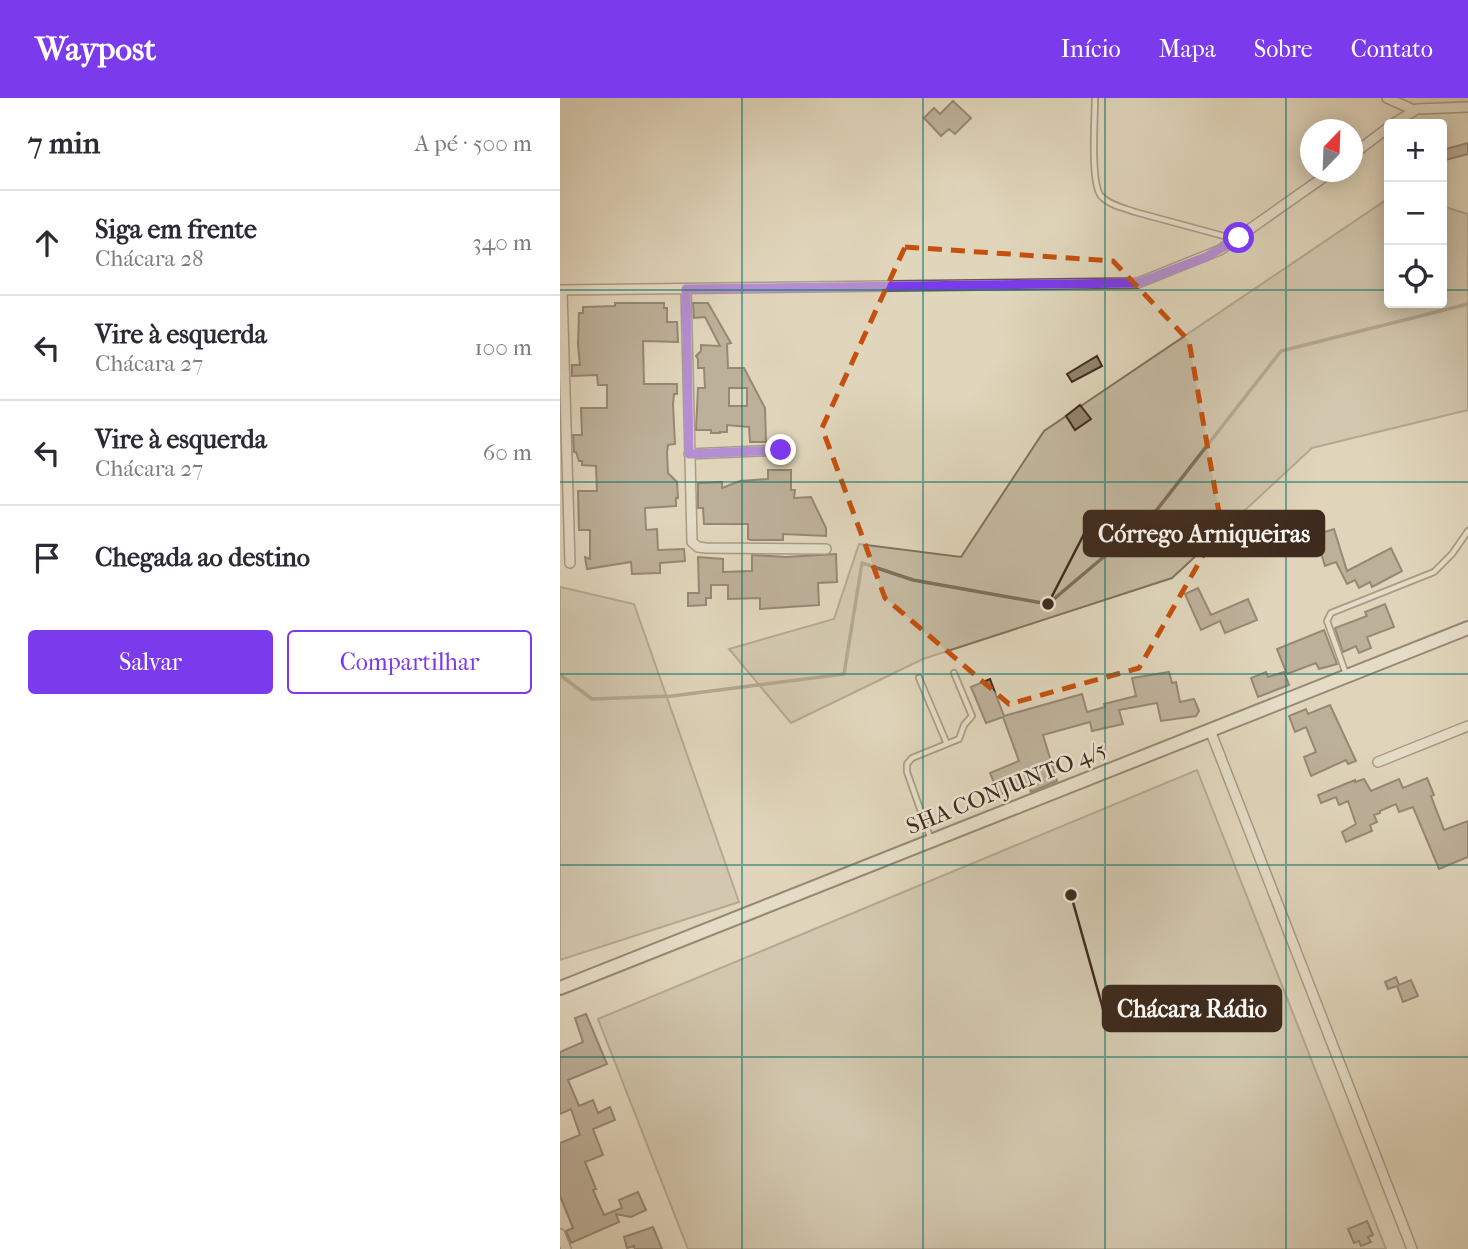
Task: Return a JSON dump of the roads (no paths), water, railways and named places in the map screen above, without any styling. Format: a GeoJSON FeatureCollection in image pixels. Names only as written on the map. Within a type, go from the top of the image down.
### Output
{"type":"FeatureCollection","features":[{"type":"Feature","properties":{"kind":"street"},"geometry":{"type":"LineString","coordinates":[[1387,98],[1414,110],[1468,107]]}},
{"type":"Feature","properties":{"kind":"street"},"geometry":{"type":"LineString","coordinates":[[1401,119],[1414,110]]}},
{"type":"Feature","properties":{"kind":"street"},"geometry":{"type":"LineString","coordinates":[[1363,147],[1384,131]]}},
{"type":"Feature","properties":{"kind":"street"},"geometry":{"type":"LineString","coordinates":[[570,563],[561,290],[1138,283],[1206,257],[1236,240],[1317,182]]}},
{"type":"Feature","properties":{"kind":"street"},"geometry":{"type":"LineString","coordinates":[[686,289],[690,534],[694,545],[706,548],[826,549]]}},
{"type":"Feature","properties":{"kind":"street"},"geometry":{"type":"LineString","coordinates":[[689,454],[781,450]]}},
{"type":"Feature","properties":{"kind":"street","name":"SHA CONJUNTO 4/5"},"geometry":{"type":"LineString","coordinates":[[560,988],[1468,628]]}},
{"type":"Feature","properties":{"kind":"street"},"geometry":{"type":"LineString","coordinates":[[1378,761],[1468,726]]}},
{"type":"Feature","properties":{"kind":"street"},"geometry":{"type":"LineString","coordinates":[[1210,730],[1412,1249]]}},
{"type":"Feature","properties":{"kind":"street"},"geometry":{"type":"LineString","coordinates":[[560,1234],[566,1249]]}},
{"type":"Feature","properties":{"kind":"lane"},"geometry":{"type":"LineString","coordinates":[[1095,98],[1096,182],[1101,196],[1135,212],[1236,240]]}},
{"type":"Feature","properties":{"kind":"lane"},"geometry":{"type":"LineString","coordinates":[[1347,676],[1327,621],[1331,613],[1434,572],[1452,554],[1468,531]]}},
{"type":"Feature","properties":{"kind":"lane"},"geometry":{"type":"LineString","coordinates":[[931,841],[907,772],[907,764],[912,758],[959,739],[964,725],[972,716],[954,673]]}},
{"type":"Feature","properties":{"kind":"lane"},"geometry":{"type":"LineString","coordinates":[[919,678],[947,744]]}},
{"type":"Feature","properties":{"kind":"waterway"},"geometry":{"type":"LineString","coordinates":[[560,675],[592,699],[672,696],[844,674],[862,563],[913,580],[1048,604],[1152,516],[1281,351],[1468,304]]}},
{"type":"Feature","properties":{"kind":"place","name":"Córrego Arniqueiras"},"geometry":{"type":"Point","coordinates":[1048,604]}},
{"type":"Feature","properties":{"kind":"place","name":"Chácara Rádio"},"geometry":{"type":"Point","coordinates":[1071,895]}}]}
